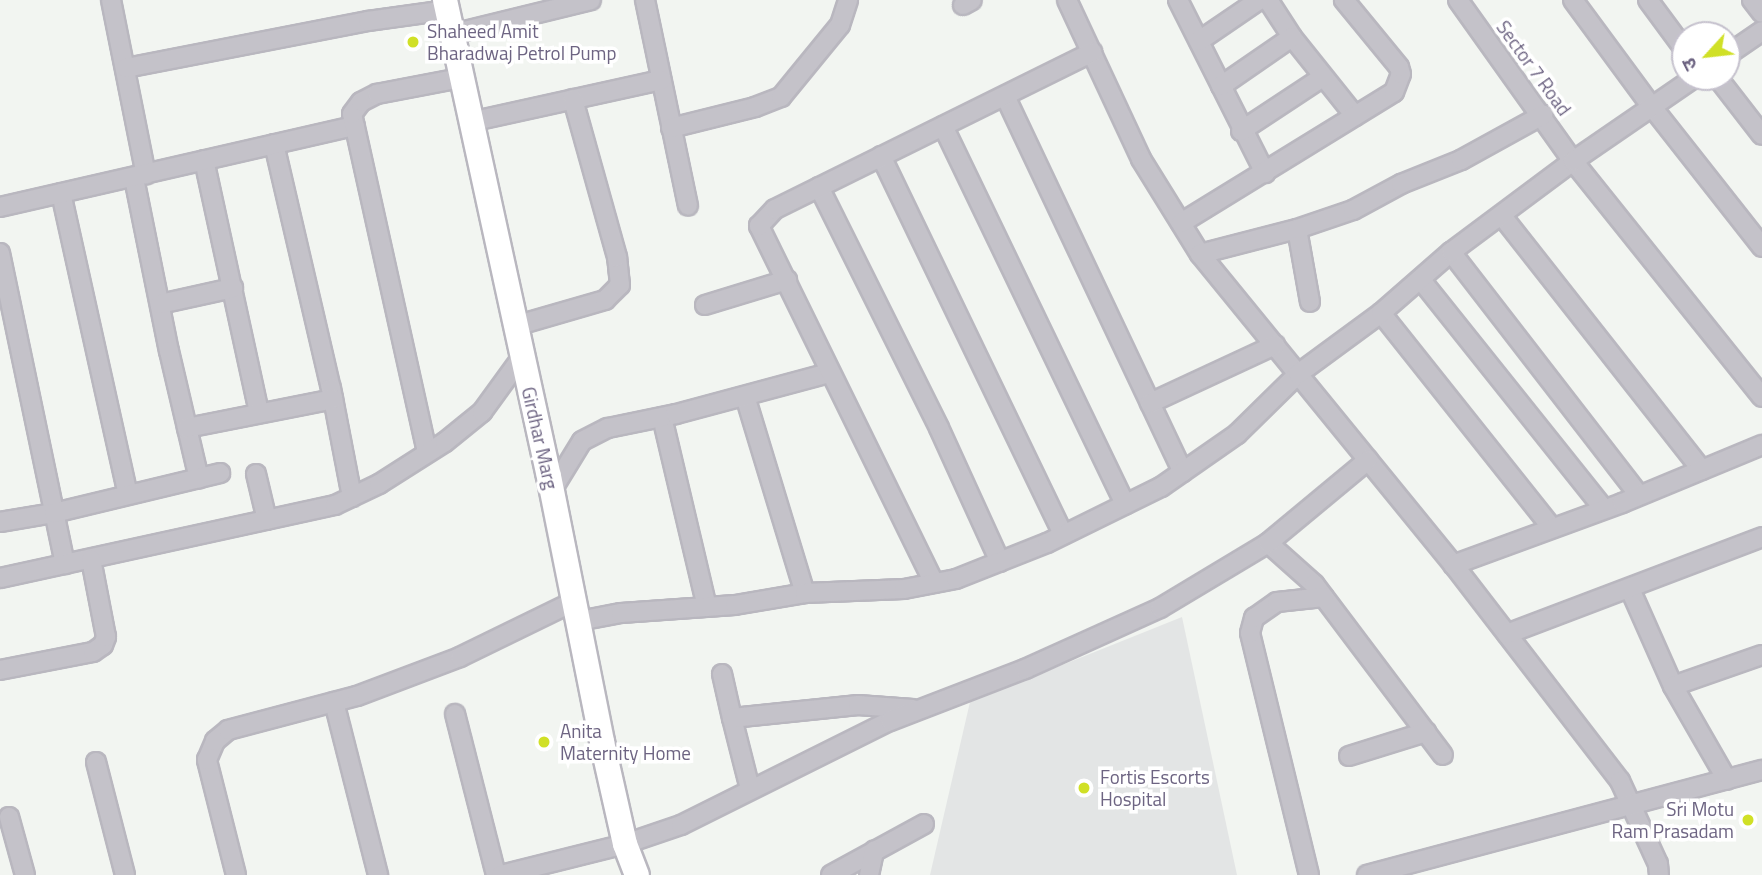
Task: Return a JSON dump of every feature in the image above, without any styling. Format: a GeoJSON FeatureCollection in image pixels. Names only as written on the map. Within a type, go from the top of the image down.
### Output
{"type":"FeatureCollection","features":[{"type":"Feature","properties":{"kind":"street"},"geometry":{"type":"LineString","coordinates":[[111,0],[126,68],[160,304],[199,479]]}},
{"type":"Feature","properties":{"kind":"street"},"geometry":{"type":"LineString","coordinates":[[452,34],[564,3],[591,0]]}},
{"type":"Feature","properties":{"kind":"street"},"geometry":{"type":"LineString","coordinates":[[645,0],[688,206]]}},
{"type":"Feature","properties":{"kind":"street"},"geometry":{"type":"LineString","coordinates":[[671,128],[781,97],[840,25],[848,0]]}},
{"type":"Feature","properties":{"kind":"street"},"geometry":{"type":"LineString","coordinates":[[1067,0],[1141,159],[1200,254],[1453,565],[1620,781],[1658,864],[1659,875]]}},
{"type":"Feature","properties":{"kind":"street"},"geometry":{"type":"LineString","coordinates":[[1199,41],[1259,0]]}},
{"type":"Feature","properties":{"kind":"street"},"geometry":{"type":"LineString","coordinates":[[1268,0],[1292,37],[1355,116]]}},
{"type":"Feature","properties":{"kind":"street"},"geometry":{"type":"LineString","coordinates":[[1181,223],[1394,92],[1401,74],[1344,0]]}},
{"type":"Feature","properties":{"kind":"street","name":"Sector 7 Road"},"geometry":{"type":"LineString","coordinates":[[1458,0],[1543,115],[1573,161],[1762,397]]}},
{"type":"Feature","properties":{"kind":"street"},"geometry":{"type":"LineString","coordinates":[[1573,0],[1652,107],[1762,247]]}},
{"type":"Feature","properties":{"kind":"street"},"geometry":{"type":"LineString","coordinates":[[1648,0],[1671,31]]}},
{"type":"Feature","properties":{"kind":"street"},"geometry":{"type":"LineString","coordinates":[[1752,0],[1762,13]]}},
{"type":"Feature","properties":{"kind":"street"},"geometry":{"type":"LineString","coordinates":[[1180,1],[1241,131],[1265,173]]}},
{"type":"Feature","properties":{"kind":"street"},"geometry":{"type":"LineString","coordinates":[[126,68],[446,5]]}},
{"type":"Feature","properties":{"kind":"street","name":"Girdhar Marg"},"geometry":{"type":"LineString","coordinates":[[446,5],[551,483],[625,844],[637,875]]}},
{"type":"Feature","properties":{"kind":"street"},"geometry":{"type":"LineString","coordinates":[[1741,45],[1762,31]]}},
{"type":"Feature","properties":{"kind":"street"},"geometry":{"type":"LineString","coordinates":[[1221,86],[1292,37]]}},
{"type":"Feature","properties":{"kind":"street"},"geometry":{"type":"LineString","coordinates":[[934,583],[829,373],[788,280],[759,226],[775,209],[1092,52]]}},
{"type":"Feature","properties":{"kind":"street"},"geometry":{"type":"LineString","coordinates":[[1241,131],[1323,77]]}},
{"type":"Feature","properties":{"kind":"street"},"geometry":{"type":"LineString","coordinates":[[427,452],[352,114],[361,102],[377,94],[461,78]]}},
{"type":"Feature","properties":{"kind":"street"},"geometry":{"type":"LineString","coordinates":[[470,122],[661,80]]}},
{"type":"Feature","properties":{"kind":"street"},"geometry":{"type":"LineString","coordinates":[[236,875],[207,760],[215,741],[228,730],[356,696],[577,611],[621,613],[707,607],[805,593],[904,589],[956,579],[1063,535],[1161,487],[1237,434],[1298,374],[1381,313],[1451,252],[1573,161],[1675,91]]}},
{"type":"Feature","properties":{"kind":"street"},"geometry":{"type":"LineString","coordinates":[[1728,91],[1762,135]]}},
{"type":"Feature","properties":{"kind":"street"},"geometry":{"type":"LineString","coordinates":[[1005,96],[1183,472]]}},
{"type":"Feature","properties":{"kind":"street"},"geometry":{"type":"LineString","coordinates":[[515,326],[606,300],[620,285],[617,257],[573,99]]}},
{"type":"Feature","properties":{"kind":"street"},"geometry":{"type":"LineString","coordinates":[[1200,254],[1297,229],[1353,210],[1401,184],[1461,160],[1543,115]]}},
{"type":"Feature","properties":{"kind":"street"},"geometry":{"type":"LineString","coordinates":[[943,126],[1125,505]]}},
{"type":"Feature","properties":{"kind":"street"},"geometry":{"type":"LineString","coordinates":[[0,206],[355,127]]}},
{"type":"Feature","properties":{"kind":"street"},"geometry":{"type":"LineString","coordinates":[[274,144],[333,399],[352,497]]}},
{"type":"Feature","properties":{"kind":"street"},"geometry":{"type":"LineString","coordinates":[[881,156],[1063,535]]}},
{"type":"Feature","properties":{"kind":"street"},"geometry":{"type":"LineString","coordinates":[[204,160],[259,414]]}},
{"type":"Feature","properties":{"kind":"street"},"geometry":{"type":"LineString","coordinates":[[819,187],[939,428],[1000,562]]}},
{"type":"Feature","properties":{"kind":"street"},"geometry":{"type":"LineString","coordinates":[[61,194],[128,495]]}},
{"type":"Feature","properties":{"kind":"street"},"geometry":{"type":"LineString","coordinates":[[1502,216],[1702,470]]}},
{"type":"Feature","properties":{"kind":"street"},"geometry":{"type":"LineString","coordinates":[[1297,229],[1310,302]]}},
{"type":"Feature","properties":{"kind":"street"},"geometry":{"type":"LineString","coordinates":[[1451,252],[1638,494]]}},
{"type":"Feature","properties":{"kind":"street"},"geometry":{"type":"LineString","coordinates":[[0,253],[65,564]]}},
{"type":"Feature","properties":{"kind":"street"},"geometry":{"type":"LineString","coordinates":[[705,305],[788,280]]}},
{"type":"Feature","properties":{"kind":"street"},"geometry":{"type":"LineString","coordinates":[[1422,280],[1604,509]]}},
{"type":"Feature","properties":{"kind":"street"},"geometry":{"type":"LineString","coordinates":[[160,304],[233,288]]}},
{"type":"Feature","properties":{"kind":"street"},"geometry":{"type":"LineString","coordinates":[[1381,313],[1552,528]]}},
{"type":"Feature","properties":{"kind":"street"},"geometry":{"type":"LineString","coordinates":[[1150,403],[1275,345]]}},
{"type":"Feature","properties":{"kind":"street"},"geometry":{"type":"LineString","coordinates":[[0,578],[335,505],[379,484],[481,412],[524,365]]}},
{"type":"Feature","properties":{"kind":"street"},"geometry":{"type":"LineString","coordinates":[[551,483],[582,441],[607,428],[662,417],[829,373]]}},
{"type":"Feature","properties":{"kind":"street"},"geometry":{"type":"LineString","coordinates":[[745,396],[805,593]]}},
{"type":"Feature","properties":{"kind":"street"},"geometry":{"type":"LineString","coordinates":[[187,428],[333,399]]}},
{"type":"Feature","properties":{"kind":"street"},"geometry":{"type":"LineString","coordinates":[[662,417],[707,607]]}},
{"type":"Feature","properties":{"kind":"street"},"geometry":{"type":"LineString","coordinates":[[1453,565],[1604,509],[1762,445]]}},
{"type":"Feature","properties":{"kind":"street"},"geometry":{"type":"LineString","coordinates":[[455,714],[499,875],[625,844],[681,825],[750,789],[919,710],[1025,669],[1160,607],[1269,543],[1368,460]]}},
{"type":"Feature","properties":{"kind":"street"},"geometry":{"type":"LineString","coordinates":[[0,522],[54,513],[220,473]]}},
{"type":"Feature","properties":{"kind":"street"},"geometry":{"type":"LineString","coordinates":[[256,474],[267,520]]}},
{"type":"Feature","properties":{"kind":"street"},"geometry":{"type":"LineString","coordinates":[[1507,634],[1762,537]]}},
{"type":"Feature","properties":{"kind":"street"},"geometry":{"type":"LineString","coordinates":[[1269,543],[1324,597],[1443,755]]}},
{"type":"Feature","properties":{"kind":"street"},"geometry":{"type":"LineString","coordinates":[[0,670],[93,652],[103,645],[106,637],[91,559]]}},
{"type":"Feature","properties":{"kind":"street"},"geometry":{"type":"LineString","coordinates":[[1630,589],[1673,686],[1727,780]]}},
{"type":"Feature","properties":{"kind":"street"},"geometry":{"type":"LineString","coordinates":[[1309,875],[1250,633],[1254,618],[1277,602],[1324,597]]}},
{"type":"Feature","properties":{"kind":"street"},"geometry":{"type":"LineString","coordinates":[[1673,686],[1762,655]]}},
{"type":"Feature","properties":{"kind":"street"},"geometry":{"type":"LineString","coordinates":[[722,674],[750,789]]}},
{"type":"Feature","properties":{"kind":"street"},"geometry":{"type":"LineString","coordinates":[[334,702],[378,875]]}},
{"type":"Feature","properties":{"kind":"street"},"geometry":{"type":"LineString","coordinates":[[732,718],[859,705],[919,710]]}},
{"type":"Feature","properties":{"kind":"street"},"geometry":{"type":"LineString","coordinates":[[1349,756],[1426,732]]}},
{"type":"Feature","properties":{"kind":"street"},"geometry":{"type":"LineString","coordinates":[[96,762],[125,875]]}},
{"type":"Feature","properties":{"kind":"street"},"geometry":{"type":"LineString","coordinates":[[1367,875],[1762,770]]}},
{"type":"Feature","properties":{"kind":"street"},"geometry":{"type":"LineString","coordinates":[[9,817],[25,875]]}},
{"type":"Feature","properties":{"kind":"street"},"geometry":{"type":"LineString","coordinates":[[831,875],[924,824]]}},
{"type":"Feature","properties":{"kind":"street"},"geometry":{"type":"LineString","coordinates":[[869,875],[874,851]]}},
{"type":"Feature","properties":{"kind":"shaded area","name":"Fortis Escorts Hospital"},"geometry":{"type":"Polygon","coordinates":[[[1182,617],[1237,875],[930,875],[970,702],[1182,617]]]}},
{"type":"Feature","properties":{"kind":"place","name":"Shaheed Amit Bharadwaj Petrol Pump"},"geometry":{"type":"Point","coordinates":[413,42]}},
{"type":"Feature","properties":{"kind":"place","name":"Anita Maternity Home"},"geometry":{"type":"Point","coordinates":[544,742]}},
{"type":"Feature","properties":{"kind":"place","name":"Fortis Escorts Hospital"},"geometry":{"type":"Point","coordinates":[1084,788]}},
{"type":"Feature","properties":{"kind":"place","name":"Sri Motu Ram Prasadam"},"geometry":{"type":"Point","coordinates":[1748,820]}}]}
